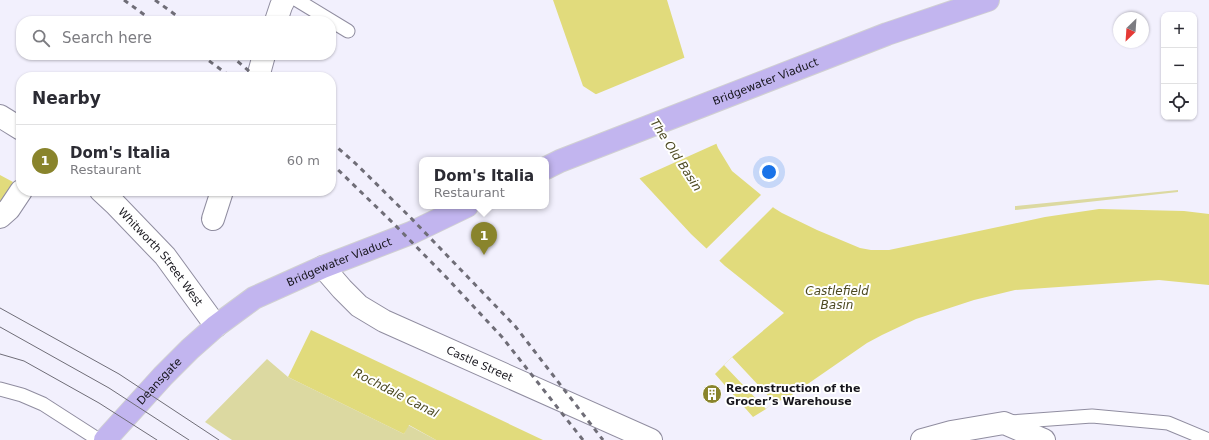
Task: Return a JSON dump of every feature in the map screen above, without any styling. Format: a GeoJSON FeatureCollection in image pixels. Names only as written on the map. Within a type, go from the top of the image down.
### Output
{"type":"FeatureCollection","features":[{"type":"Feature","properties":{"kind":"main road","name":"Bridgewater Viaduct"},"geometry":{"type":"LineString","coordinates":[[553,165],[887,34],[988,0]]}},
{"type":"Feature","properties":{"kind":"main road","name":"Bridgewater Viaduct"},"geometry":{"type":"LineString","coordinates":[[216,326],[254,298],[323,267],[410,233],[461,209]]}},
{"type":"Feature","properties":{"kind":"main road","name":"Deansgate"},"geometry":{"type":"LineString","coordinates":[[105,440],[163,376],[216,326]]}},
{"type":"Feature","properties":{"kind":"street"},"geometry":{"type":"LineString","coordinates":[[259,72],[263,60]]}},
{"type":"Feature","properties":{"kind":"street"},"geometry":{"type":"LineString","coordinates":[[0,116],[16,126]]}},
{"type":"Feature","properties":{"kind":"street"},"geometry":{"type":"LineString","coordinates":[[0,217],[9,209],[18,196]]}},
{"type":"Feature","properties":{"kind":"street","name":"Whitworth Street West"},"geometry":{"type":"LineString","coordinates":[[106,196],[165,256],[216,326]]}},
{"type":"Feature","properties":{"kind":"street","name":"Castle Street"},"geometry":{"type":"LineString","coordinates":[[323,267],[359,306],[384,321],[651,440]]}},
{"type":"Feature","properties":{"kind":"street"},"geometry":{"type":"LineString","coordinates":[[922,440],[951,432],[1004,423],[1044,440]]}},
{"type":"Feature","properties":{"kind":"lane"},"geometry":{"type":"LineString","coordinates":[[282,5],[310,16]]}},
{"type":"Feature","properties":{"kind":"lane"},"geometry":{"type":"LineString","coordinates":[[336,26],[348,31]]}},
{"type":"Feature","properties":{"kind":"lane"},"geometry":{"type":"LineString","coordinates":[[0,389],[22,395],[43,404],[64,416],[99,440]]}},
{"type":"Feature","properties":{"kind":"lane"},"geometry":{"type":"LineString","coordinates":[[1004,423],[1092,416],[1168,423],[1209,440]]}},
{"type":"Feature","properties":{"kind":"shaded area"},"geometry":{"type":"Polygon","coordinates":[[[1178,190],[1178,192],[1015,210],[1015,206],[1178,190]]]}},
{"type":"Feature","properties":{"kind":"shaded area"},"geometry":{"type":"Polygon","coordinates":[[[267,359],[288,377],[404,434],[408,425],[436,440],[232,440],[205,422],[267,359]]]}},
{"type":"Feature","properties":{"kind":"water","name":"Castlefield Basin"},"geometry":{"type":"Polygon","coordinates":[[[553,0],[667,0],[687,66],[718,148],[732,171],[760,194],[774,208],[817,230],[860,248],[871,250],[889,250],[1045,217],[1099,209],[1184,211],[1209,214],[1209,285],[1159,280],[1015,290],[974,300],[916,319],[882,335],[867,343],[786,399],[774,402],[753,417],[715,374],[732,357],[784,313],[725,266],[691,234],[640,179],[597,95],[583,86],[553,0]]]}},
{"type":"Feature","properties":{"kind":"water"},"geometry":{"type":"Polygon","coordinates":[[[0,175],[13,182],[8,196],[0,203],[0,175]]]}},
{"type":"Feature","properties":{"kind":"water","name":"Rochdale Canal"},"geometry":{"type":"Polygon","coordinates":[[[311,330],[543,440],[436,440],[409,425],[404,434],[288,377],[311,330]]]}},
{"type":"Feature","properties":{"kind":"pier"},"geometry":{"type":"Polygon","coordinates":[[[686,57],[718,143],[638,179],[594,95],[686,57]]]}},
{"type":"Feature","properties":{"kind":"pier"},"geometry":{"type":"Polygon","coordinates":[[[762,194],[774,206],[718,262],[705,250],[762,194]]]}},
{"type":"Feature","properties":{"kind":"pier"},"geometry":{"type":"Polygon","coordinates":[[[732,357],[774,402],[766,409],[724,365],[732,357]]]}},
{"type":"Feature","properties":{"kind":"tram line"},"geometry":{"type":"LineString","coordinates":[[0,308],[119,374],[219,440]]}},
{"type":"Feature","properties":{"kind":"tram line"},"geometry":{"type":"LineString","coordinates":[[0,327],[109,388],[189,440]]}},
{"type":"Feature","properties":{"kind":"tram line"},"geometry":{"type":"LineString","coordinates":[[0,354],[24,361],[99,403],[157,440]]}},
{"type":"Feature","properties":{"kind":"railway"},"geometry":{"type":"LineString","coordinates":[[124,0],[146,16]]}},
{"type":"Feature","properties":{"kind":"railway"},"geometry":{"type":"LineString","coordinates":[[155,0],[177,16]]}},
{"type":"Feature","properties":{"kind":"railway"},"geometry":{"type":"LineString","coordinates":[[208,60],[224,72]]}},
{"type":"Feature","properties":{"kind":"railway"},"geometry":{"type":"LineString","coordinates":[[236,60],[250,72]]}},
{"type":"Feature","properties":{"kind":"railway"},"geometry":{"type":"LineString","coordinates":[[336,146],[409,216],[515,326],[603,440]]}},
{"type":"Feature","properties":{"kind":"railway"},"geometry":{"type":"LineString","coordinates":[[336,168],[447,278],[502,337],[583,440]]}},
{"type":"Feature","properties":{"kind":"place","name":"Dom's Italia"},"geometry":{"type":"Point","coordinates":[484,255]}},
{"type":"Feature","properties":{"kind":"place","name":"Reconstruction of the Grocer’s Warehouse"},"geometry":{"type":"Point","coordinates":[712,394]}},
{"type":"Feature","properties":{"kind":"water label","name":"The Old Basin"},"geometry":{"type":"Point","coordinates":[676,155]}}]}
